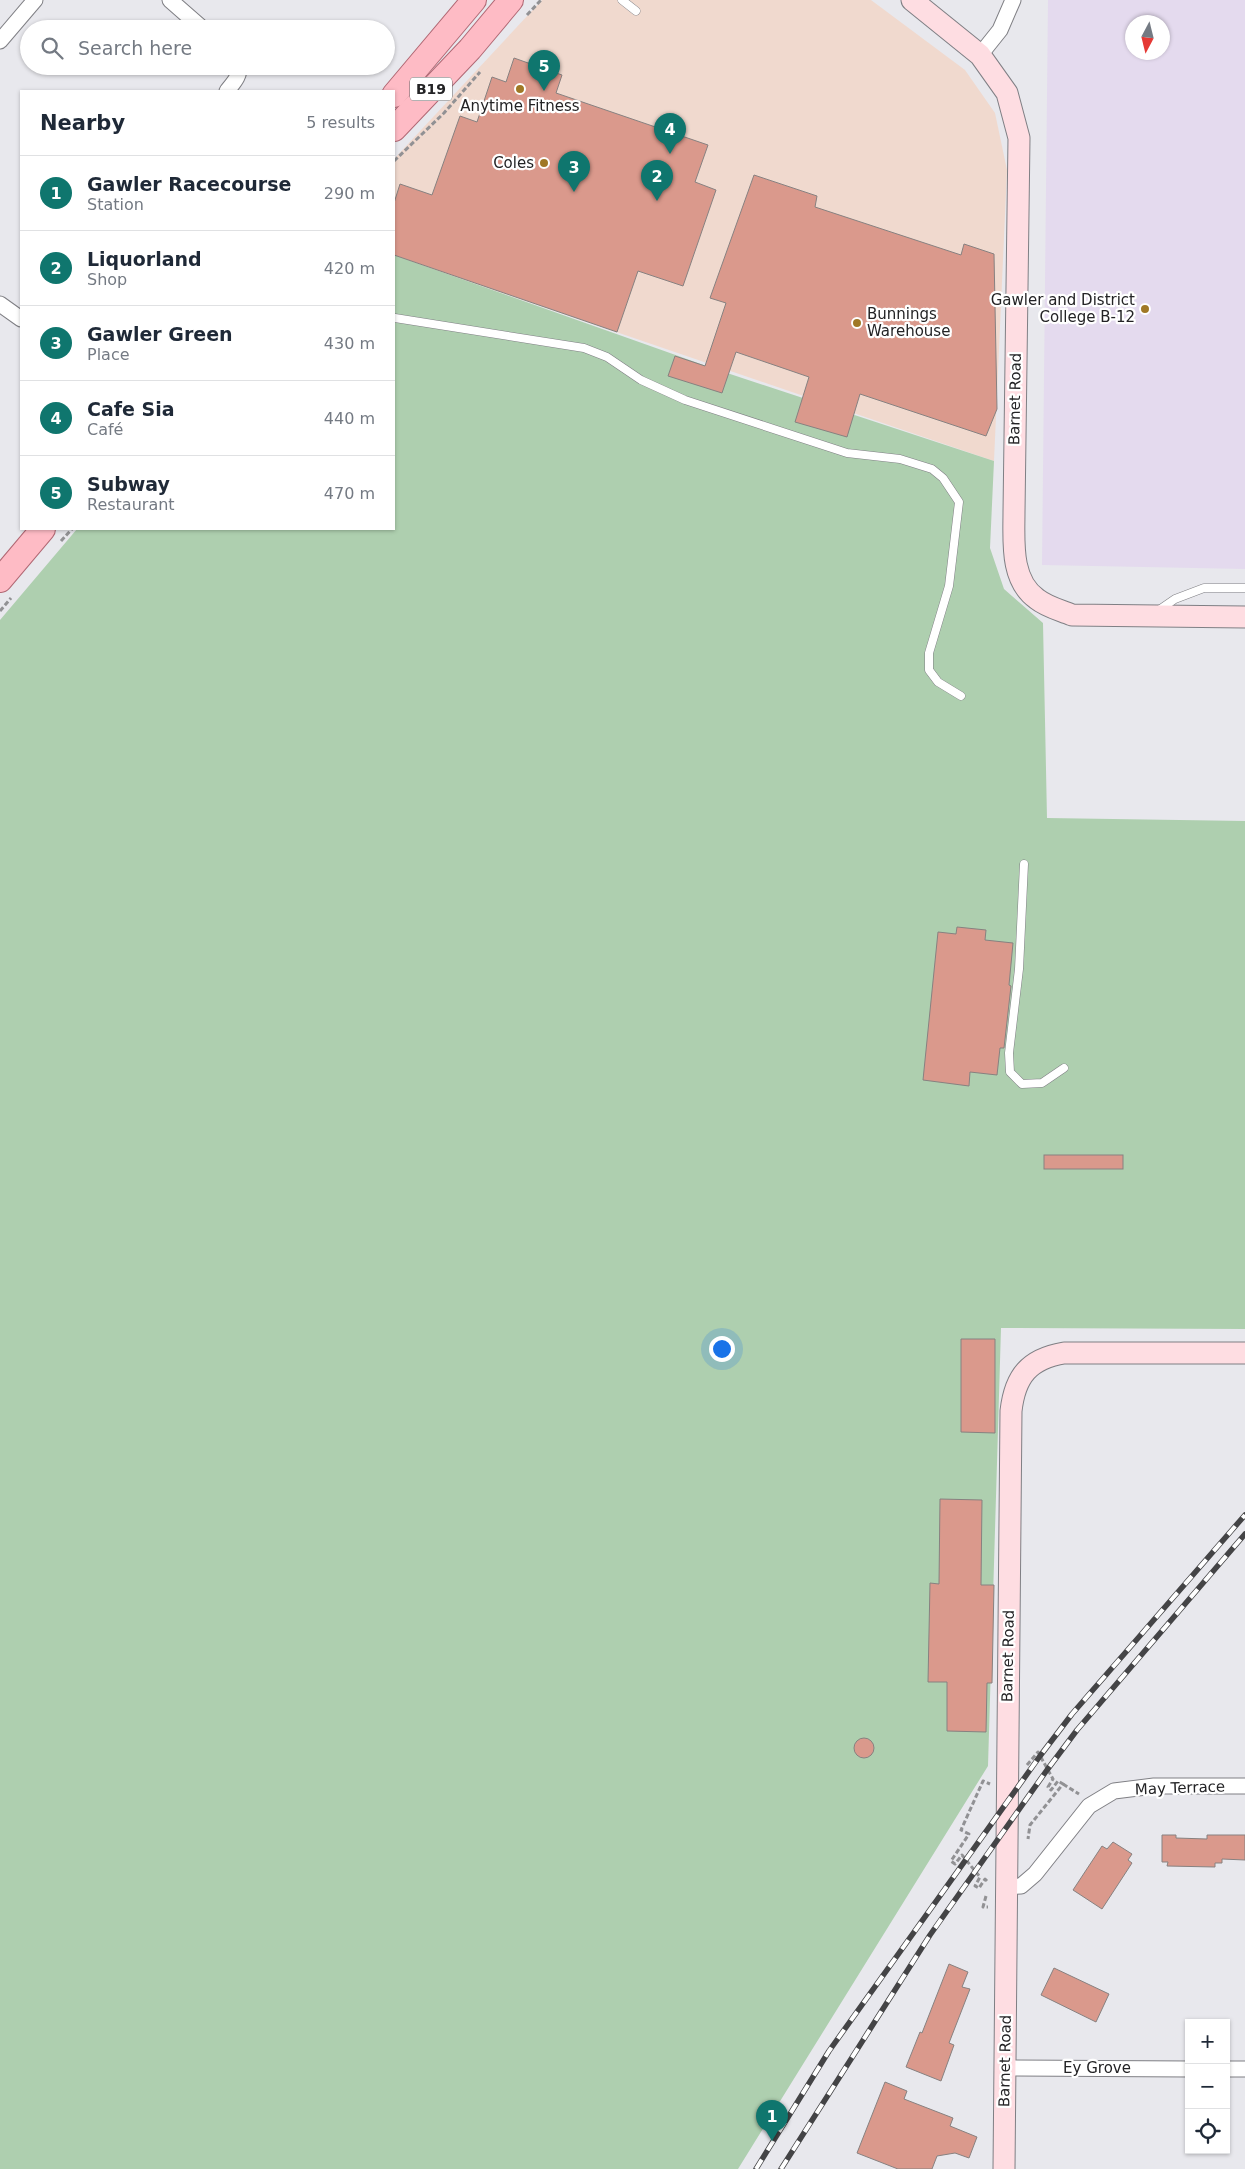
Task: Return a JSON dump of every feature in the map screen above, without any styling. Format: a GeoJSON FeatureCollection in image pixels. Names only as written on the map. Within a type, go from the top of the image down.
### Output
{"type":"FeatureCollection","features":[{"type":"Feature","properties":{"kind":"main road","name":"B19"},"geometry":{"type":"LineString","coordinates":[[395,94],[474,0]]}},
{"type":"Feature","properties":{"kind":"main road","name":"B19"},"geometry":{"type":"LineString","coordinates":[[395,128],[470,48],[511,0]]}},
{"type":"Feature","properties":{"kind":"main road"},"geometry":{"type":"LineString","coordinates":[[0,580],[42,530]]}},
{"type":"Feature","properties":{"kind":"street"},"geometry":{"type":"LineString","coordinates":[[0,41],[35,0]]}},
{"type":"Feature","properties":{"kind":"street"},"geometry":{"type":"LineString","coordinates":[[170,0],[193,20]]}},
{"type":"Feature","properties":{"kind":"street","name":"Barnet Road"},"geometry":{"type":"LineString","coordinates":[[912,0],[980,55],[1007,93],[1019,138],[1014,552],[1018,572],[1025,589],[1037,599],[1072,615],[1245,617]]}},
{"type":"Feature","properties":{"kind":"street"},"geometry":{"type":"LineString","coordinates":[[980,55],[1000,30],[1013,0]]}},
{"type":"Feature","properties":{"kind":"street"},"geometry":{"type":"LineString","coordinates":[[227,90],[238,75]]}},
{"type":"Feature","properties":{"kind":"street"},"geometry":{"type":"LineString","coordinates":[[0,304],[20,318]]}},
{"type":"Feature","properties":{"kind":"street","name":"Barnet Road"},"geometry":{"type":"LineString","coordinates":[[1004,2169],[1005,2068],[997,1892],[1007,1791],[1011,1411],[1013,1395],[1019,1380],[1037,1361],[1064,1353],[1245,1353]]}},
{"type":"Feature","properties":{"kind":"street","name":"May Terrace"},"geometry":{"type":"LineString","coordinates":[[997,1892],[1021,1886],[1034,1874],[1090,1806],[1114,1791],[1154,1786],[1245,1786]]}},
{"type":"Feature","properties":{"kind":"street","name":"Ey Grove"},"geometry":{"type":"LineString","coordinates":[[1005,2068],[1185,2069]]}},
{"type":"Feature","properties":{"kind":"street"},"geometry":{"type":"LineString","coordinates":[[1230,2069],[1245,2069]]}},
{"type":"Feature","properties":{"kind":"lane"},"geometry":{"type":"LineString","coordinates":[[622,0],[636,11]]}},
{"type":"Feature","properties":{"kind":"lane"},"geometry":{"type":"LineString","coordinates":[[395,318],[584,348],[607,357],[641,380],[684,400],[847,453],[900,459],[932,469],[943,478],[960,502],[949,586],[929,653],[929,670],[938,682],[961,696]]}},
{"type":"Feature","properties":{"kind":"lane"},"geometry":{"type":"LineString","coordinates":[[1152,616],[1175,599],[1204,588],[1245,588]]}},
{"type":"Feature","properties":{"kind":"lane"},"geometry":{"type":"LineString","coordinates":[[1024,864],[1019,970],[1009,1053],[1010,1072],[1022,1084],[1042,1083],[1064,1068]]}},
{"type":"Feature","properties":{"kind":"path"},"geometry":{"type":"LineString","coordinates":[[997,1892],[985,1879],[979,1888],[975,1886],[980,1877],[962,1855],[955,1864],[950,1861],[969,1834],[961,1830],[983,1781],[1007,1791],[1038,1752],[1053,1779],[1048,1787],[1051,1790],[1058,1781],[1077,1791],[1083,1798]]}},
{"type":"Feature","properties":{"kind":"path"},"geometry":{"type":"LineString","coordinates":[[1028,1842],[1030,1824],[1063,1784]]}},
{"type":"Feature","properties":{"kind":"path"},"geometry":{"type":"LineString","coordinates":[[997,1892],[983,1907],[997,1892]]}},
{"type":"Feature","properties":{"kind":"shaded area"},"geometry":{"type":"Polygon","coordinates":[[[542,0],[871,0],[965,70],[995,113],[1007,170],[994,461],[395,256],[395,158],[542,0]]]}},
{"type":"Feature","properties":{"kind":"shaded area","name":"Gawler and District College B-12"},"geometry":{"type":"Polygon","coordinates":[[[1048,0],[1245,0],[1245,569],[1042,565],[1048,0]]]}},
{"type":"Feature","properties":{"kind":"green space"},"geometry":{"type":"Polygon","coordinates":[[[395,255],[715,369],[994,461],[990,548],[1004,589],[1043,623],[1047,818],[1245,821],[1245,1329],[1001,1328],[988,1766],[738,2169],[0,2169],[0,620],[76,530],[395,530],[395,255]]]}},
{"type":"Feature","properties":{"kind":"building"},"geometry":{"type":"Polygon","coordinates":[[[514,58],[562,75],[556,93],[708,145],[695,182],[716,190],[683,286],[638,271],[617,332],[395,255],[395,200],[400,184],[432,195],[460,116],[477,122],[492,77],[506,82],[514,58]]]}},
{"type":"Feature","properties":{"kind":"building","name":"Bunnings Warehouse"},"geometry":{"type":"Polygon","coordinates":[[[754,175],[817,196],[815,207],[961,255],[964,244],[994,254],[997,409],[986,436],[860,394],[847,437],[795,422],[809,377],[736,352],[722,393],[668,376],[675,356],[705,366],[726,303],[710,298],[754,175]]]}},
{"type":"Feature","properties":{"kind":"building"},"geometry":{"type":"Polygon","coordinates":[[[957,927],[986,930],[985,940],[1013,943],[1009,985],[1011,986],[1004,1048],[1000,1048],[997,1075],[970,1072],[969,1086],[923,1080],[938,932],[956,934],[957,927]]]}},
{"type":"Feature","properties":{"kind":"building"},"geometry":{"type":"Polygon","coordinates":[[[1044,1155],[1123,1155],[1123,1169],[1044,1169],[1044,1155]]]}},
{"type":"Feature","properties":{"kind":"building"},"geometry":{"type":"Polygon","coordinates":[[[961,1339],[995,1339],[995,1433],[961,1432],[961,1339]]]}},
{"type":"Feature","properties":{"kind":"building"},"geometry":{"type":"Polygon","coordinates":[[[940,1499],[982,1500],[981,1585],[994,1585],[992,1683],[987,1683],[986,1732],[947,1731],[947,1682],[928,1682],[930,1583],[939,1584],[940,1499]]]}},
{"type":"Feature","properties":{"kind":"building"},"geometry":{"type":"Polygon","coordinates":[[[864,1738],[871,1741],[874,1748],[871,1755],[864,1758],[857,1755],[854,1748],[857,1741],[864,1738]]]}},
{"type":"Feature","properties":{"kind":"building"},"geometry":{"type":"Polygon","coordinates":[[[1162,1835],[1176,1835],[1176,1838],[1207,1839],[1207,1835],[1245,1835],[1245,1860],[1222,1859],[1222,1863],[1215,1863],[1215,1867],[1167,1866],[1168,1862],[1162,1862],[1162,1835]]]}},
{"type":"Feature","properties":{"kind":"building"},"geometry":{"type":"Polygon","coordinates":[[[1113,1842],[1132,1854],[1128,1860],[1132,1863],[1102,1909],[1073,1890],[1102,1846],[1107,1849],[1113,1842]]]}},
{"type":"Feature","properties":{"kind":"building"},"geometry":{"type":"Polygon","coordinates":[[[949,1964],[968,1972],[962,1987],[970,1989],[949,2043],[954,2045],[941,2081],[906,2067],[920,2032],[922,2033],[949,1964]]]}},
{"type":"Feature","properties":{"kind":"building"},"geometry":{"type":"Polygon","coordinates":[[[1054,1968],[1109,1994],[1096,2022],[1041,1995],[1054,1968]]]}},
{"type":"Feature","properties":{"kind":"building"},"geometry":{"type":"Polygon","coordinates":[[[885,2082],[907,2091],[904,2099],[953,2118],[950,2126],[977,2137],[969,2158],[955,2153],[937,2156],[932,2169],[898,2169],[857,2153],[885,2082]]]}},
{"type":"Feature","properties":{"kind":"railway"},"geometry":{"type":"LineString","coordinates":[[756,2169],[829,2051],[1040,1756],[1072,1714],[1245,1515]]}},
{"type":"Feature","properties":{"kind":"railway"},"geometry":{"type":"LineString","coordinates":[[781,2169],[930,1935],[1047,1770],[1077,1730],[1245,1534]]}},
{"type":"Feature","properties":{"kind":"place","name":"Anytime Fitness"},"geometry":{"type":"Point","coordinates":[520,89]}},
{"type":"Feature","properties":{"kind":"place","name":"Subway"},"geometry":{"type":"Point","coordinates":[544,91]}},
{"type":"Feature","properties":{"kind":"place","name":"Cafe Sia"},"geometry":{"type":"Point","coordinates":[670,154]}},
{"type":"Feature","properties":{"kind":"place","name":"Coles"},"geometry":{"type":"Point","coordinates":[544,163]}},
{"type":"Feature","properties":{"kind":"place","name":"Gawler Green"},"geometry":{"type":"Point","coordinates":[574,192]}},
{"type":"Feature","properties":{"kind":"place","name":"Liquorland"},"geometry":{"type":"Point","coordinates":[657,201]}},
{"type":"Feature","properties":{"kind":"place","name":"Gawler and District College B-12"},"geometry":{"type":"Point","coordinates":[1145,309]}},
{"type":"Feature","properties":{"kind":"place","name":"Bunnings Warehouse"},"geometry":{"type":"Point","coordinates":[857,323]}},
{"type":"Feature","properties":{"kind":"place","name":"Gawler Racecourse"},"geometry":{"type":"Point","coordinates":[772,2141]}}]}
